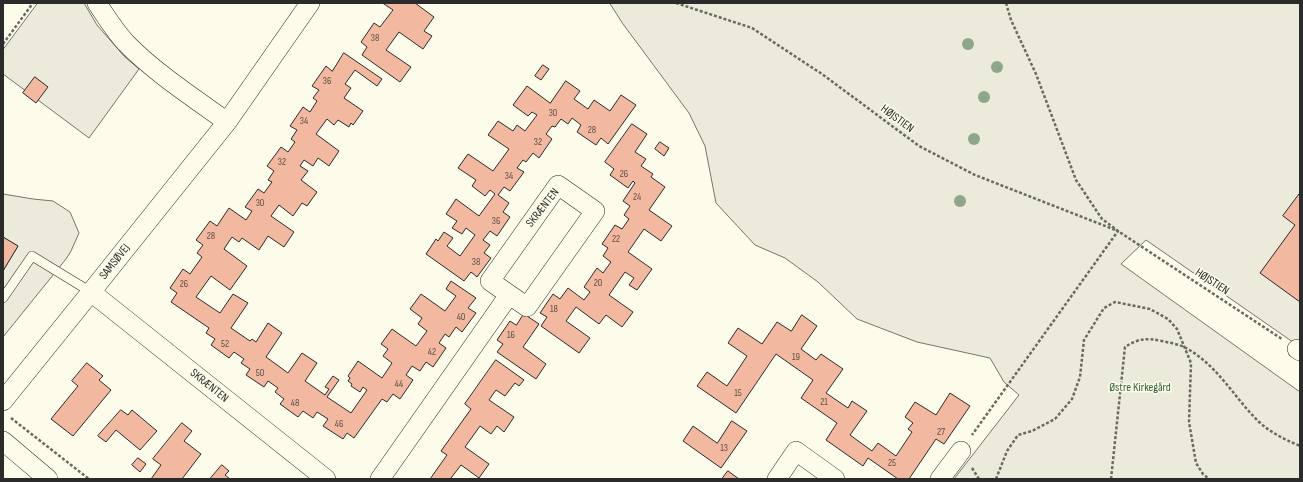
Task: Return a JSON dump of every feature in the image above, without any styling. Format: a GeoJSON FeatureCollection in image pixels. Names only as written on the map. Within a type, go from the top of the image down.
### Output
{"type":"FeatureCollection","features":[{"type":"Feature","properties":{"kind":"street"},"geometry":{"type":"LineString","coordinates":[[97,3],[116,31],[139,55],[227,122]]}},
{"type":"Feature","properties":{"kind":"street","name":"SAMSØVEJ"},"geometry":{"type":"LineString","coordinates":[[5,408],[92,292],[227,122],[310,3]]}},
{"type":"Feature","properties":{"kind":"street","name":"SKRÆNTEN"},"geometry":{"type":"LineString","coordinates":[[558,185],[595,210],[527,307],[510,295],[490,281],[558,185]]}},
{"type":"Feature","properties":{"kind":"street","name":"SKRÆNTEN"},"geometry":{"type":"LineString","coordinates":[[92,292],[326,479]]}},
{"type":"Feature","properties":{"kind":"street"},"geometry":{"type":"LineString","coordinates":[[380,479],[510,295]]}},
{"type":"Feature","properties":{"kind":"street"},"geometry":{"type":"LineString","coordinates":[[3,441],[48,479]]}},
{"type":"Feature","properties":{"kind":"street"},"geometry":{"type":"LineString","coordinates":[[778,479],[796,451],[835,479]]}},
{"type":"Feature","properties":{"kind":"street"},"geometry":{"type":"LineString","coordinates":[[940,479],[961,451]]}},
{"type":"Feature","properties":{"kind":"lane"},"geometry":{"type":"LineString","coordinates":[[3,298],[32,256],[92,292]]}},
{"type":"Feature","properties":{"kind":"path"},"geometry":{"type":"LineString","coordinates":[[3,44],[33,3]]}},
{"type":"Feature","properties":{"kind":"path","name":"HØJSTIEN"},"geometry":{"type":"LineString","coordinates":[[676,3],[752,28],[822,74],[919,146],[975,175],[1118,232]]}},
{"type":"Feature","properties":{"kind":"path","name":"HØJSTIEN"},"geometry":{"type":"LineString","coordinates":[[1006,3],[1011,20],[1036,74],[1076,180],[1102,219],[1118,232],[1298,350]]}},
{"type":"Feature","properties":{"kind":"path"},"geometry":{"type":"LineString","coordinates":[[961,451],[1118,232]]}},
{"type":"Feature","properties":{"kind":"path"},"geometry":{"type":"LineString","coordinates":[[996,479],[1007,451],[1018,435],[1032,431],[1055,419],[1072,398],[1080,377],[1084,340],[1104,308],[1115,302],[1156,312],[1168,319],[1177,329],[1191,363],[1189,422],[1196,463],[1203,474],[1209,479]]}},
{"type":"Feature","properties":{"kind":"path"},"geometry":{"type":"LineString","coordinates":[[1111,479],[1125,347],[1135,341],[1150,339],[1185,347],[1201,358],[1221,377],[1259,422],[1276,436],[1300,446]]}},
{"type":"Feature","properties":{"kind":"path"},"geometry":{"type":"LineString","coordinates":[[5,408],[89,479]]}},
{"type":"Feature","properties":{"kind":"green space","name":"Østre Kirkegård"},"geometry":{"type":"Polygon","coordinates":[[[610,3],[1300,3],[1300,347],[1146,240],[1121,264],[1300,392],[1300,479],[954,479],[1019,395],[1004,382],[990,358],[917,342],[857,319],[818,282],[785,258],[755,245],[716,203],[705,146],[689,113],[623,24],[610,3]]]}},
{"type":"Feature","properties":{"kind":"shaded area"},"geometry":{"type":"Polygon","coordinates":[[[38,3],[84,3],[97,25],[124,56],[139,69],[89,138],[3,74],[3,50],[38,3]]]}},
{"type":"Feature","properties":{"kind":"shaded area"},"geometry":{"type":"Polygon","coordinates":[[[3,194],[53,201],[70,212],[79,233],[66,259],[3,337],[3,271],[18,246],[3,237],[3,194]]]}},
{"type":"Feature","properties":{"kind":"building"},"geometry":{"type":"Polygon","coordinates":[[[415,3],[434,17],[424,31],[432,36],[423,49],[399,32],[386,50],[411,67],[400,82],[362,55],[367,47],[361,42],[374,23],[380,27],[393,10],[384,4],[415,3]]]}},
{"type":"Feature","properties":{"kind":"building"},"geometry":{"type":"Polygon","coordinates":[[[344,53],[382,79],[377,86],[355,70],[345,84],[351,88],[344,98],[363,111],[353,125],[351,123],[349,127],[338,120],[334,125],[327,119],[316,134],[339,151],[329,166],[318,158],[313,166],[304,160],[300,166],[308,171],[301,180],[317,192],[307,206],[302,203],[293,216],[279,205],[271,216],[294,232],[284,247],[268,236],[259,250],[242,238],[239,242],[232,237],[224,249],[247,266],[230,290],[211,276],[196,297],[220,313],[233,294],[248,303],[231,328],[250,341],[252,339],[256,342],[268,323],[282,333],[266,357],[288,373],[302,353],[317,363],[305,381],[325,395],[329,389],[325,387],[333,376],[339,380],[327,397],[351,413],[367,390],[363,387],[360,392],[351,386],[352,384],[348,381],[350,378],[348,376],[358,361],[382,378],[392,363],[383,356],[388,349],[381,344],[392,329],[416,346],[427,331],[418,324],[422,318],[410,309],[421,294],[445,311],[456,296],[446,289],[451,281],[476,298],[468,308],[476,313],[462,332],[456,327],[449,337],[445,334],[439,343],[446,348],[433,367],[426,362],[420,371],[412,366],[406,375],[413,380],[400,399],[393,394],[387,402],[382,399],[354,438],[347,433],[343,439],[323,426],[328,419],[317,412],[313,418],[303,411],[298,417],[280,404],[284,399],[275,392],[278,388],[268,381],[264,387],[246,375],[250,369],[241,363],[244,359],[234,352],[229,358],[211,345],[215,339],[206,333],[209,328],[171,302],[177,293],[170,288],[183,269],[190,274],[202,257],[197,253],[203,245],[196,240],[210,221],[217,226],[229,208],[246,220],[252,211],[245,207],[258,189],[264,193],[272,182],[268,180],[274,171],[267,166],[281,147],[288,152],[295,142],[291,139],[297,130],[290,126],[303,107],[310,112],[317,101],[313,98],[319,90],[312,86],[326,66],[332,71],[344,53]]]}},
{"type":"Feature","properties":{"kind":"building"},"geometry":{"type":"Polygon","coordinates":[[[543,65],[549,69],[541,80],[535,76],[543,65]]]}},
{"type":"Feature","properties":{"kind":"building"},"geometry":{"type":"Polygon","coordinates":[[[35,77],[48,87],[36,103],[23,93],[35,77]]]}},
{"type":"Feature","properties":{"kind":"building"},"geometry":{"type":"Polygon","coordinates":[[[566,81],[580,91],[574,99],[588,109],[594,100],[610,111],[621,95],[636,105],[608,144],[601,138],[596,145],[577,132],[581,125],[572,118],[568,124],[561,119],[555,127],[552,126],[546,134],[552,139],[539,158],[533,153],[526,162],[523,160],[517,168],[524,172],[510,191],[504,187],[498,195],[509,203],[503,212],[510,217],[497,236],[490,231],[483,240],[490,245],[484,253],[491,258],[477,277],[471,272],[464,281],[426,254],[436,239],[438,241],[444,232],[453,238],[447,246],[460,256],[475,235],[466,228],[462,234],[452,228],[457,221],[446,214],[456,199],[479,216],[495,194],[490,190],[485,196],[472,186],[476,180],[458,168],[468,154],[493,171],[509,149],[488,135],[498,121],[513,131],[517,125],[525,131],[537,115],[532,112],[528,116],[513,105],[527,86],[550,103],[566,81]]]}},
{"type":"Feature","properties":{"kind":"building"},"geometry":{"type":"Polygon","coordinates":[[[632,124],[647,134],[635,152],[646,159],[641,166],[653,174],[651,177],[665,187],[649,210],[672,226],[661,241],[644,229],[628,252],[652,269],[637,290],[629,285],[634,278],[625,272],[609,295],[633,312],[622,327],[606,315],[599,324],[576,307],[566,321],[590,338],[579,353],[541,326],[547,317],[540,313],[553,294],[560,299],[568,288],[584,300],[590,292],[584,287],[597,268],[603,273],[611,262],[603,256],[608,248],[602,244],[615,225],[622,229],[629,219],[624,215],[630,206],[623,201],[635,183],[633,181],[628,188],[610,175],[614,169],[605,162],[632,124]]]}},
{"type":"Feature","properties":{"kind":"building"},"geometry":{"type":"Polygon","coordinates":[[[660,142],[669,148],[664,156],[655,149],[660,142]]]}},
{"type":"Feature","properties":{"kind":"building"},"geometry":{"type":"Polygon","coordinates":[[[1300,193],[1300,302],[1260,273],[1295,225],[1283,216],[1300,193]]]}},
{"type":"Feature","properties":{"kind":"building"},"geometry":{"type":"Polygon","coordinates":[[[3,237],[18,246],[3,271],[3,237]]]}},
{"type":"Feature","properties":{"kind":"building"},"geometry":{"type":"Polygon","coordinates":[[[524,314],[539,324],[523,347],[546,364],[536,379],[497,352],[503,344],[497,340],[510,321],[516,325],[524,314]]]}},
{"type":"Feature","properties":{"kind":"building"},"geometry":{"type":"Polygon","coordinates":[[[802,315],[817,326],[801,349],[816,360],[821,354],[843,369],[826,393],[848,408],[852,401],[867,411],[850,435],[872,451],[878,443],[896,456],[912,432],[908,429],[913,423],[905,417],[915,402],[936,415],[950,393],[970,406],[944,444],[936,439],[909,479],[898,479],[868,458],[863,466],[826,440],[837,423],[801,398],[813,380],[776,354],[736,413],[697,386],[707,372],[727,386],[747,356],[728,343],[738,328],[762,344],[777,322],[791,331],[802,315]]]}},
{"type":"Feature","properties":{"kind":"building"},"geometry":{"type":"Polygon","coordinates":[[[496,360],[524,380],[519,386],[515,383],[505,396],[496,390],[489,400],[514,417],[504,432],[497,426],[491,434],[480,426],[465,447],[489,464],[479,478],[461,465],[451,478],[453,479],[430,479],[447,455],[441,451],[471,409],[465,404],[496,360]]]}},
{"type":"Feature","properties":{"kind":"building"},"geometry":{"type":"Polygon","coordinates":[[[87,363],[103,376],[99,380],[111,390],[73,436],[51,419],[78,386],[72,381],[87,363]]]}},
{"type":"Feature","properties":{"kind":"building"},"geometry":{"type":"Polygon","coordinates":[[[121,410],[128,415],[132,410],[157,431],[140,450],[116,430],[106,442],[98,436],[121,410]]]}},
{"type":"Feature","properties":{"kind":"building"},"geometry":{"type":"Polygon","coordinates":[[[732,421],[747,431],[721,468],[683,441],[693,426],[717,443],[732,421]]]}},
{"type":"Feature","properties":{"kind":"building"},"geometry":{"type":"Polygon","coordinates":[[[182,423],[192,431],[184,441],[201,454],[182,479],[151,479],[161,465],[153,459],[182,423]]]}},
{"type":"Feature","properties":{"kind":"building"},"geometry":{"type":"Polygon","coordinates":[[[138,458],[146,464],[140,472],[132,465],[138,458]]]}},
{"type":"Feature","properties":{"kind":"building"},"geometry":{"type":"Polygon","coordinates":[[[222,465],[229,471],[225,475],[230,479],[210,479],[222,465]]]}},
{"type":"Feature","properties":{"kind":"building"},"geometry":{"type":"Polygon","coordinates":[[[728,471],[739,479],[722,479],[728,471]]]}}]}
